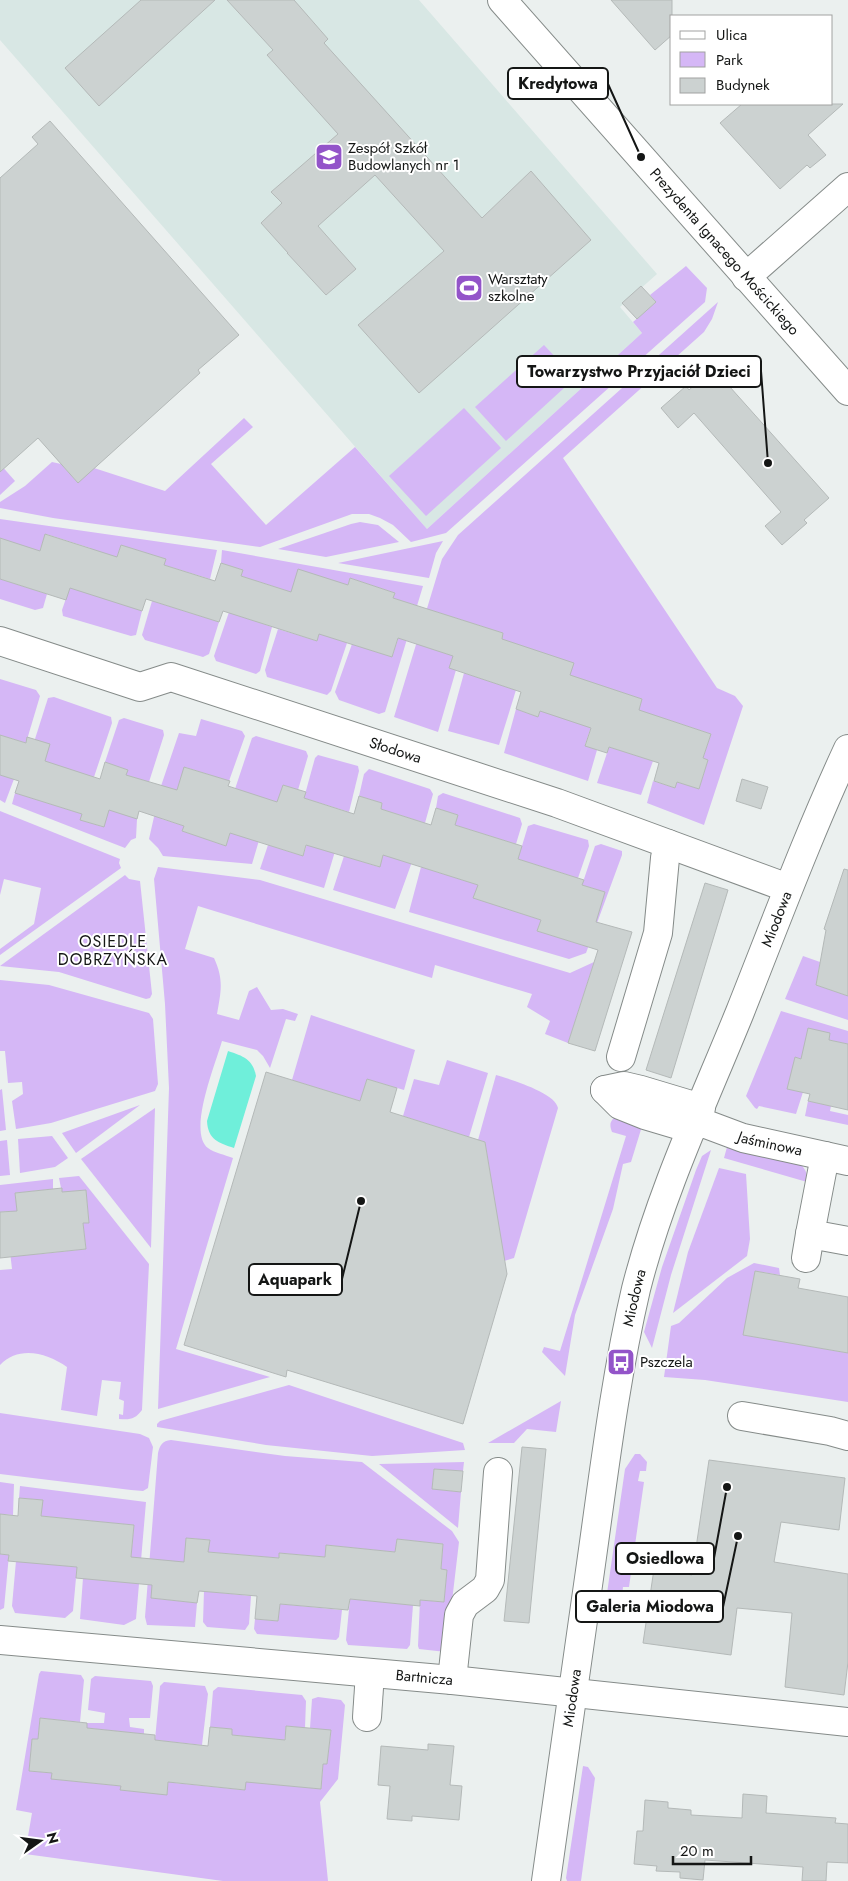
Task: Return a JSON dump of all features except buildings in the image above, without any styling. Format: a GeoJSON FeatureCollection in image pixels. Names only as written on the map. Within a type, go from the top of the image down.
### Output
{"type":"FeatureCollection","features":[{"type":"Feature","properties":{"kind":"street","name":"Prezydenta Ignacego Mościckiego"},"geometry":{"type":"LineString","coordinates":[[502,0],[848,391]]}},
{"type":"Feature","properties":{"kind":"street"},"geometry":{"type":"LineString","coordinates":[[746,277],[848,187]]}},
{"type":"Feature","properties":{"kind":"street","name":"Słodowa"},"geometry":{"type":"LineString","coordinates":[[0,641],[140,687],[172,677],[547,800],[788,888]]}},
{"type":"Feature","properties":{"kind":"street","name":"Miodowa"},"geometry":{"type":"LineString","coordinates":[[546,1881],[608,1446],[627,1330],[647,1248],[788,888],[825,798],[848,749]]}},
{"type":"Feature","properties":{"kind":"street"},"geometry":{"type":"LineString","coordinates":[[621,1057],[658,933],[668,844]]}},
{"type":"Feature","properties":{"kind":"street","name":"Jaśminowa"},"geometry":{"type":"LineString","coordinates":[[696,1119],[743,1138],[836,1158]]}},
{"type":"Feature","properties":{"kind":"street"},"geometry":{"type":"LineString","coordinates":[[836,1158],[808,1246],[848,1241]]}},
{"type":"Feature","properties":{"kind":"street"},"geometry":{"type":"LineString","coordinates":[[742,1416],[830,1431],[848,1436]]}},
{"type":"Feature","properties":{"kind":"street"},"geometry":{"type":"LineString","coordinates":[[452,1680],[459,1615],[465,1604],[485,1590],[490,1580],[498,1472]]}},
{"type":"Feature","properties":{"kind":"street","name":"Bartnicza"},"geometry":{"type":"LineString","coordinates":[[0,1640],[452,1680],[848,1722]]}},
{"type":"Feature","properties":{"kind":"street"},"geometry":{"type":"LineString","coordinates":[[366,1717],[370,1673]]}},
{"type":"Feature","properties":{"kind":"shaded area","name":"Zespół Szkół Budowlanych nr 1"},"geometry":{"type":"Polygon","coordinates":[[[0,0],[419,0],[657,274],[620,307],[642,333],[427,529],[0,40],[0,0]]]}},
{"type":"Feature","properties":{"kind":"shaded area"},"geometry":{"type":"Polygon","coordinates":[[[228,1051],[247,1059],[255,1070],[256,1076],[234,1148],[212,1137],[207,1121],[228,1051]]]}},
{"type":"Feature","properties":{"kind":"green space"},"geometry":{"type":"Polygon","coordinates":[[[686,266],[707,288],[705,302],[446,533],[411,542],[393,525],[380,518],[369,514],[352,514],[260,547],[53,518],[0,508],[0,502],[25,486],[52,462],[61,464],[77,482],[94,468],[165,491],[244,418],[253,427],[211,464],[266,525],[355,447],[427,529],[642,333],[633,322],[656,302],[650,295],[686,266]]]}},
{"type":"Feature","properties":{"kind":"green space"},"geometry":{"type":"Polygon","coordinates":[[[718,302],[712,319],[704,332],[563,458],[717,688],[735,696],[743,706],[704,825],[647,803],[653,781],[675,788],[677,782],[699,789],[708,760],[703,758],[711,734],[666,719],[635,722],[642,699],[497,652],[503,633],[437,612],[426,647],[447,654],[455,650],[456,670],[438,732],[394,717],[442,559],[458,535],[718,302]]]}},
{"type":"Feature","properties":{"kind":"green space"},"geometry":{"type":"Polygon","coordinates":[[[544,345],[575,378],[506,441],[475,407],[544,345]]]}},
{"type":"Feature","properties":{"kind":"green space"},"geometry":{"type":"Polygon","coordinates":[[[464,408],[501,448],[426,516],[389,476],[464,408]]]}},
{"type":"Feature","properties":{"kind":"green space"},"geometry":{"type":"Polygon","coordinates":[[[0,464],[15,481],[0,495],[0,464]]]}},
{"type":"Feature","properties":{"kind":"green space"},"geometry":{"type":"Polygon","coordinates":[[[0,519],[217,550],[210,579],[164,565],[165,559],[121,545],[113,569],[90,548],[46,534],[37,558],[0,538],[0,519]]]}},
{"type":"Feature","properties":{"kind":"green space"},"geometry":{"type":"Polygon","coordinates":[[[360,522],[378,525],[399,542],[326,557],[278,549],[351,524],[360,522]]]}},
{"type":"Feature","properties":{"kind":"green space"},"geometry":{"type":"Polygon","coordinates":[[[443,541],[436,553],[429,578],[338,563],[443,541]]]}},
{"type":"Feature","properties":{"kind":"green space"},"geometry":{"type":"Polygon","coordinates":[[[222,550],[423,586],[385,712],[379,714],[339,700],[335,692],[352,644],[392,657],[400,633],[415,605],[393,598],[395,593],[350,578],[342,603],[289,599],[285,590],[241,576],[243,570],[221,563],[222,550]]]}},
{"type":"Feature","properties":{"kind":"green space"},"geometry":{"type":"Polygon","coordinates":[[[0,579],[47,594],[43,608],[35,610],[0,599],[0,579]]]}},
{"type":"Feature","properties":{"kind":"green space"},"geometry":{"type":"Polygon","coordinates":[[[72,581],[142,611],[136,635],[131,636],[63,616],[62,610],[72,581]]]}},
{"type":"Feature","properties":{"kind":"green space"},"geometry":{"type":"Polygon","coordinates":[[[152,601],[219,622],[209,654],[203,657],[145,640],[142,635],[152,601]]]}},
{"type":"Feature","properties":{"kind":"green space"},"geometry":{"type":"Polygon","coordinates":[[[229,612],[272,627],[260,671],[256,674],[216,661],[214,656],[229,612]]]}},
{"type":"Feature","properties":{"kind":"green space"},"geometry":{"type":"Polygon","coordinates":[[[323,621],[349,637],[331,691],[327,695],[267,677],[265,670],[278,629],[317,641],[323,621]]]}},
{"type":"Feature","properties":{"kind":"green space"},"geometry":{"type":"Polygon","coordinates":[[[464,673],[516,690],[499,745],[448,731],[464,673]]]}},
{"type":"Feature","properties":{"kind":"green space"},"geometry":{"type":"Polygon","coordinates":[[[0,679],[36,690],[40,696],[26,743],[0,735],[0,679]]]}},
{"type":"Feature","properties":{"kind":"green space"},"geometry":{"type":"Polygon","coordinates":[[[54,697],[111,717],[112,723],[94,777],[47,770],[35,739],[48,698],[54,697]]]}},
{"type":"Feature","properties":{"kind":"green space"},"geometry":{"type":"Polygon","coordinates":[[[516,709],[538,717],[540,711],[593,721],[585,745],[597,750],[588,781],[504,753],[516,709]]]}},
{"type":"Feature","properties":{"kind":"green space"},"geometry":{"type":"Polygon","coordinates":[[[124,718],[163,730],[164,735],[149,782],[126,775],[127,770],[105,762],[119,720],[124,718]]]}},
{"type":"Feature","properties":{"kind":"green space"},"geometry":{"type":"Polygon","coordinates":[[[201,719],[242,731],[245,736],[229,781],[185,767],[177,790],[171,789],[162,819],[184,826],[182,831],[226,846],[234,822],[260,837],[252,864],[163,856],[149,839],[161,786],[179,733],[196,736],[201,719]]]}},
{"type":"Feature","properties":{"kind":"green space"},"geometry":{"type":"Polygon","coordinates":[[[256,736],[306,751],[308,756],[298,790],[283,785],[275,808],[235,789],[252,738],[256,736]]]}},
{"type":"Feature","properties":{"kind":"green space"},"geometry":{"type":"Polygon","coordinates":[[[609,747],[653,761],[641,795],[597,783],[609,747]]]}},
{"type":"Feature","properties":{"kind":"green space"},"geometry":{"type":"Polygon","coordinates":[[[318,755],[358,766],[359,771],[349,812],[304,798],[315,758],[318,755]]]}},
{"type":"Feature","properties":{"kind":"green space"},"geometry":{"type":"Polygon","coordinates":[[[369,769],[430,789],[433,794],[425,823],[381,809],[382,803],[359,796],[364,774],[369,769]]]}},
{"type":"Feature","properties":{"kind":"green space"},"geometry":{"type":"Polygon","coordinates":[[[0,775],[14,779],[5,803],[0,800],[0,775]]]}},
{"type":"Feature","properties":{"kind":"green space"},"geometry":{"type":"Polygon","coordinates":[[[15,793],[82,814],[81,820],[103,827],[111,802],[137,819],[136,838],[131,840],[125,848],[12,804],[15,793]]]}},
{"type":"Feature","properties":{"kind":"green space"},"geometry":{"type":"Polygon","coordinates":[[[443,793],[520,818],[522,824],[516,844],[455,825],[458,815],[436,808],[438,796],[443,793]]]}},
{"type":"Feature","properties":{"kind":"green space"},"geometry":{"type":"Polygon","coordinates":[[[0,811],[120,859],[121,868],[0,955],[0,949],[34,924],[41,888],[4,879],[0,895],[0,811]]]}},
{"type":"Feature","properties":{"kind":"green space"},"geometry":{"type":"Polygon","coordinates":[[[534,824],[588,840],[589,846],[578,878],[518,859],[528,826],[534,824]]]}},
{"type":"Feature","properties":{"kind":"green space"},"geometry":{"type":"Polygon","coordinates":[[[311,832],[336,848],[324,888],[260,869],[268,845],[303,856],[311,832]]]}},
{"type":"Feature","properties":{"kind":"green space"},"geometry":{"type":"Polygon","coordinates":[[[387,844],[413,859],[395,909],[333,890],[344,856],[379,867],[387,844]]]}},
{"type":"Feature","properties":{"kind":"green space"},"geometry":{"type":"Polygon","coordinates":[[[601,844],[622,851],[622,855],[586,953],[569,959],[409,912],[421,867],[478,885],[474,898],[541,920],[537,931],[583,945],[590,921],[595,923],[605,892],[582,885],[595,846],[601,844]]]}},
{"type":"Feature","properties":{"kind":"green space"},"geometry":{"type":"Polygon","coordinates":[[[158,867],[260,880],[570,973],[594,962],[568,1043],[545,1034],[550,1021],[527,1007],[532,994],[435,965],[432,978],[198,906],[185,949],[214,958],[221,986],[217,1014],[239,1020],[249,991],[257,987],[271,1010],[283,1009],[298,1014],[295,1021],[286,1019],[270,1068],[257,1050],[222,1041],[209,1080],[200,1128],[202,1140],[208,1148],[233,1158],[176,1349],[270,1377],[158,1409],[169,1088],[165,1004],[154,879],[158,867]]]}},
{"type":"Feature","properties":{"kind":"green space"},"geometry":{"type":"Polygon","coordinates":[[[125,875],[129,879],[140,881],[152,994],[150,998],[146,999],[59,972],[0,966],[125,875]]]}},
{"type":"Feature","properties":{"kind":"green space"},"geometry":{"type":"Polygon","coordinates":[[[803,956],[820,962],[816,985],[848,996],[848,1020],[785,999],[803,956]]]}},
{"type":"Feature","properties":{"kind":"green space"},"geometry":{"type":"Polygon","coordinates":[[[0,980],[49,985],[149,1013],[153,1019],[158,1084],[155,1091],[51,1123],[16,1129],[12,1101],[23,1094],[22,1082],[8,1083],[5,1051],[0,1051],[0,980]]]}},
{"type":"Feature","properties":{"kind":"green space"},"geometry":{"type":"Polygon","coordinates":[[[781,1011],[848,1031],[848,1044],[829,1040],[830,1033],[801,1059],[795,1057],[788,1089],[803,1092],[796,1114],[759,1106],[757,1109],[746,1096],[781,1011]]]}},
{"type":"Feature","properties":{"kind":"green space"},"geometry":{"type":"Polygon","coordinates":[[[311,1015],[415,1050],[404,1090],[367,1079],[360,1101],[292,1080],[311,1015]]]}},
{"type":"Feature","properties":{"kind":"green space"},"geometry":{"type":"Polygon","coordinates":[[[447,1060],[488,1073],[469,1137],[403,1116],[414,1079],[439,1085],[447,1060]]]}},
{"type":"Feature","properties":{"kind":"green space"},"geometry":{"type":"Polygon","coordinates":[[[496,1075],[541,1092],[555,1102],[558,1108],[514,1258],[504,1261],[485,1142],[478,1140],[496,1075]]]}},
{"type":"Feature","properties":{"kind":"green space"},"geometry":{"type":"Polygon","coordinates":[[[2,1089],[6,1130],[0,1131],[0,1090],[2,1089]]]}},
{"type":"Feature","properties":{"kind":"green space"},"geometry":{"type":"Polygon","coordinates":[[[808,1101],[831,1106],[830,1111],[848,1115],[848,1125],[805,1116],[808,1101]]]}},
{"type":"Feature","properties":{"kind":"green space"},"geometry":{"type":"Polygon","coordinates":[[[140,1105],[76,1153],[62,1133],[140,1105]]]}},
{"type":"Feature","properties":{"kind":"green space"},"geometry":{"type":"Polygon","coordinates":[[[155,1108],[151,1248],[81,1159],[155,1108]]]}},
{"type":"Feature","properties":{"kind":"green space"},"geometry":{"type":"Polygon","coordinates":[[[617,1115],[643,1123],[631,1162],[623,1164],[613,1209],[575,1315],[565,1376],[542,1352],[544,1347],[560,1351],[626,1136],[612,1132],[611,1123],[617,1115]]]}},
{"type":"Feature","properties":{"kind":"green space"},"geometry":{"type":"Polygon","coordinates":[[[52,1136],[68,1158],[55,1167],[20,1173],[18,1139],[52,1136]]]}},
{"type":"Feature","properties":{"kind":"green space"},"geometry":{"type":"Polygon","coordinates":[[[7,1140],[10,1175],[0,1176],[0,1141],[7,1140]]]}},
{"type":"Feature","properties":{"kind":"green space"},"geometry":{"type":"Polygon","coordinates":[[[727,1147],[799,1162],[806,1171],[807,1182],[724,1158],[727,1147]]]}},
{"type":"Feature","properties":{"kind":"green space"},"geometry":{"type":"Polygon","coordinates":[[[711,1150],[671,1275],[652,1348],[644,1332],[662,1267],[696,1170],[702,1156],[711,1150]]]}},
{"type":"Feature","properties":{"kind":"green space"},"geometry":{"type":"Polygon","coordinates":[[[719,1168],[746,1174],[750,1239],[747,1256],[673,1313],[688,1252],[719,1168]]]}},
{"type":"Feature","properties":{"kind":"green space"},"geometry":{"type":"Polygon","coordinates":[[[79,1176],[149,1264],[142,1410],[130,1419],[119,1419],[119,1414],[123,1415],[124,1401],[119,1399],[121,1382],[102,1380],[97,1416],[61,1410],[67,1367],[59,1362],[42,1355],[24,1353],[8,1359],[0,1365],[0,1270],[12,1269],[9,1243],[40,1254],[86,1249],[83,1223],[89,1222],[86,1190],[62,1193],[59,1178],[79,1176]]]}},
{"type":"Feature","properties":{"kind":"green space"},"geometry":{"type":"Polygon","coordinates":[[[53,1179],[53,1189],[15,1193],[18,1218],[12,1218],[11,1211],[0,1212],[0,1185],[53,1179]]]}},
{"type":"Feature","properties":{"kind":"green space"},"geometry":{"type":"Polygon","coordinates":[[[754,1263],[779,1268],[780,1275],[755,1271],[744,1335],[848,1353],[848,1402],[705,1380],[664,1377],[671,1326],[679,1323],[727,1278],[754,1263]]]}},
{"type":"Feature","properties":{"kind":"green space"},"geometry":{"type":"Polygon","coordinates":[[[289,1385],[463,1443],[465,1450],[372,1456],[266,1445],[157,1427],[160,1421],[289,1385]]]}},
{"type":"Feature","properties":{"kind":"green space"},"geometry":{"type":"Polygon","coordinates":[[[561,1401],[556,1432],[527,1429],[514,1443],[488,1443],[561,1401]]]}},
{"type":"Feature","properties":{"kind":"green space"},"geometry":{"type":"Polygon","coordinates":[[[0,1413],[140,1434],[149,1438],[153,1447],[148,1488],[143,1491],[131,1490],[0,1474],[0,1413]]]}},
{"type":"Feature","properties":{"kind":"green space"},"geometry":{"type":"Polygon","coordinates":[[[171,1440],[285,1456],[362,1462],[452,1531],[459,1542],[446,1652],[419,1649],[418,1646],[420,1600],[444,1602],[447,1570],[441,1569],[443,1544],[397,1539],[395,1552],[326,1545],[325,1557],[280,1553],[279,1558],[208,1552],[210,1540],[187,1538],[183,1570],[155,1560],[151,1598],[197,1603],[195,1627],[147,1625],[145,1617],[158,1453],[165,1441],[171,1440]]]}},
{"type":"Feature","properties":{"kind":"green space"},"geometry":{"type":"Polygon","coordinates":[[[635,1454],[640,1454],[647,1462],[646,1471],[640,1471],[638,1481],[644,1482],[629,1587],[623,1587],[622,1596],[628,1597],[626,1611],[616,1615],[604,1614],[625,1469],[635,1454]]]}},
{"type":"Feature","properties":{"kind":"green space"},"geometry":{"type":"Polygon","coordinates":[[[464,1462],[463,1471],[434,1469],[432,1489],[461,1492],[458,1528],[379,1464],[464,1462]]]}},
{"type":"Feature","properties":{"kind":"green space"},"geometry":{"type":"Polygon","coordinates":[[[0,1482],[14,1484],[13,1515],[0,1514],[0,1482]]]}},
{"type":"Feature","properties":{"kind":"green space"},"geometry":{"type":"Polygon","coordinates":[[[20,1486],[146,1502],[136,1619],[124,1625],[80,1619],[83,1578],[131,1557],[134,1525],[41,1516],[42,1500],[19,1498],[20,1486]]]}},
{"type":"Feature","properties":{"kind":"green space"},"geometry":{"type":"Polygon","coordinates":[[[0,1554],[9,1555],[4,1608],[0,1610],[0,1554]]]}},
{"type":"Feature","properties":{"kind":"green space"},"geometry":{"type":"Polygon","coordinates":[[[16,1561],[77,1567],[73,1611],[65,1618],[15,1613],[12,1606],[16,1561]]]}},
{"type":"Feature","properties":{"kind":"green space"},"geometry":{"type":"Polygon","coordinates":[[[204,1591],[251,1596],[249,1624],[245,1630],[207,1627],[203,1622],[204,1591]]]}},
{"type":"Feature","properties":{"kind":"green space"},"geometry":{"type":"Polygon","coordinates":[[[350,1599],[413,1605],[410,1645],[407,1649],[348,1645],[346,1640],[350,1599]]]}},
{"type":"Feature","properties":{"kind":"green space"},"geometry":{"type":"Polygon","coordinates":[[[280,1604],[342,1610],[339,1637],[336,1640],[257,1634],[254,1629],[255,1619],[278,1621],[280,1604]]]}},
{"type":"Feature","properties":{"kind":"green space"},"geometry":{"type":"Polygon","coordinates":[[[41,1671],[81,1675],[84,1680],[80,1722],[40,1718],[38,1739],[32,1739],[29,1771],[52,1773],[52,1779],[121,1786],[121,1790],[167,1794],[169,1776],[175,1783],[244,1790],[247,1770],[274,1784],[321,1789],[323,1764],[327,1764],[331,1731],[310,1728],[312,1699],[318,1697],[341,1700],[345,1705],[338,1779],[320,1802],[328,1881],[223,1881],[25,1854],[32,1813],[16,1810],[41,1671]]]}},
{"type":"Feature","properties":{"kind":"green space"},"geometry":{"type":"Polygon","coordinates":[[[95,1676],[151,1681],[153,1686],[150,1718],[129,1718],[130,1727],[144,1729],[144,1734],[87,1728],[87,1723],[104,1723],[105,1713],[88,1710],[91,1679],[95,1676]]]}},
{"type":"Feature","properties":{"kind":"green space"},"geometry":{"type":"Polygon","coordinates":[[[164,1682],[205,1686],[208,1694],[202,1745],[155,1740],[160,1686],[164,1682]]]}},
{"type":"Feature","properties":{"kind":"green space"},"geometry":{"type":"Polygon","coordinates":[[[218,1687],[302,1695],[306,1701],[305,1728],[286,1726],[284,1746],[278,1740],[232,1735],[232,1729],[210,1727],[213,1691],[218,1687]]]}},
{"type":"Feature","properties":{"kind":"green space"},"geometry":{"type":"Polygon","coordinates":[[[583,1766],[588,1767],[595,1778],[581,1881],[567,1881],[566,1878],[583,1766]]]}},
{"type":"Feature","properties":{"kind":"place","name":"Zespół Szkół Budowlanych nr 1"},"geometry":{"type":"Point","coordinates":[329,157]}},
{"type":"Feature","properties":{"kind":"place","name":"Kredytowa"},"geometry":{"type":"Point","coordinates":[641,157]}},
{"type":"Feature","properties":{"kind":"place","name":"Warsztaty szkolne"},"geometry":{"type":"Point","coordinates":[469,288]}},
{"type":"Feature","properties":{"kind":"place","name":"Towarzystwo Przyjaciół Dzieci"},"geometry":{"type":"Point","coordinates":[768,463]}},
{"type":"Feature","properties":{"kind":"place","name":"Aquapark"},"geometry":{"type":"Point","coordinates":[361,1201]}},
{"type":"Feature","properties":{"kind":"place","name":"Pszczela"},"geometry":{"type":"Point","coordinates":[621,1362]}},
{"type":"Feature","properties":{"kind":"place","name":"Osiedlowa"},"geometry":{"type":"Point","coordinates":[727,1487]}},
{"type":"Feature","properties":{"kind":"place","name":"Galeria Miodowa"},"geometry":{"type":"Point","coordinates":[738,1536]}},
{"type":"Feature","properties":{"kind":"district","name":"OSIEDLE DOBRZYŃSKA"},"geometry":{"type":"Point","coordinates":[113,950]}}]}
